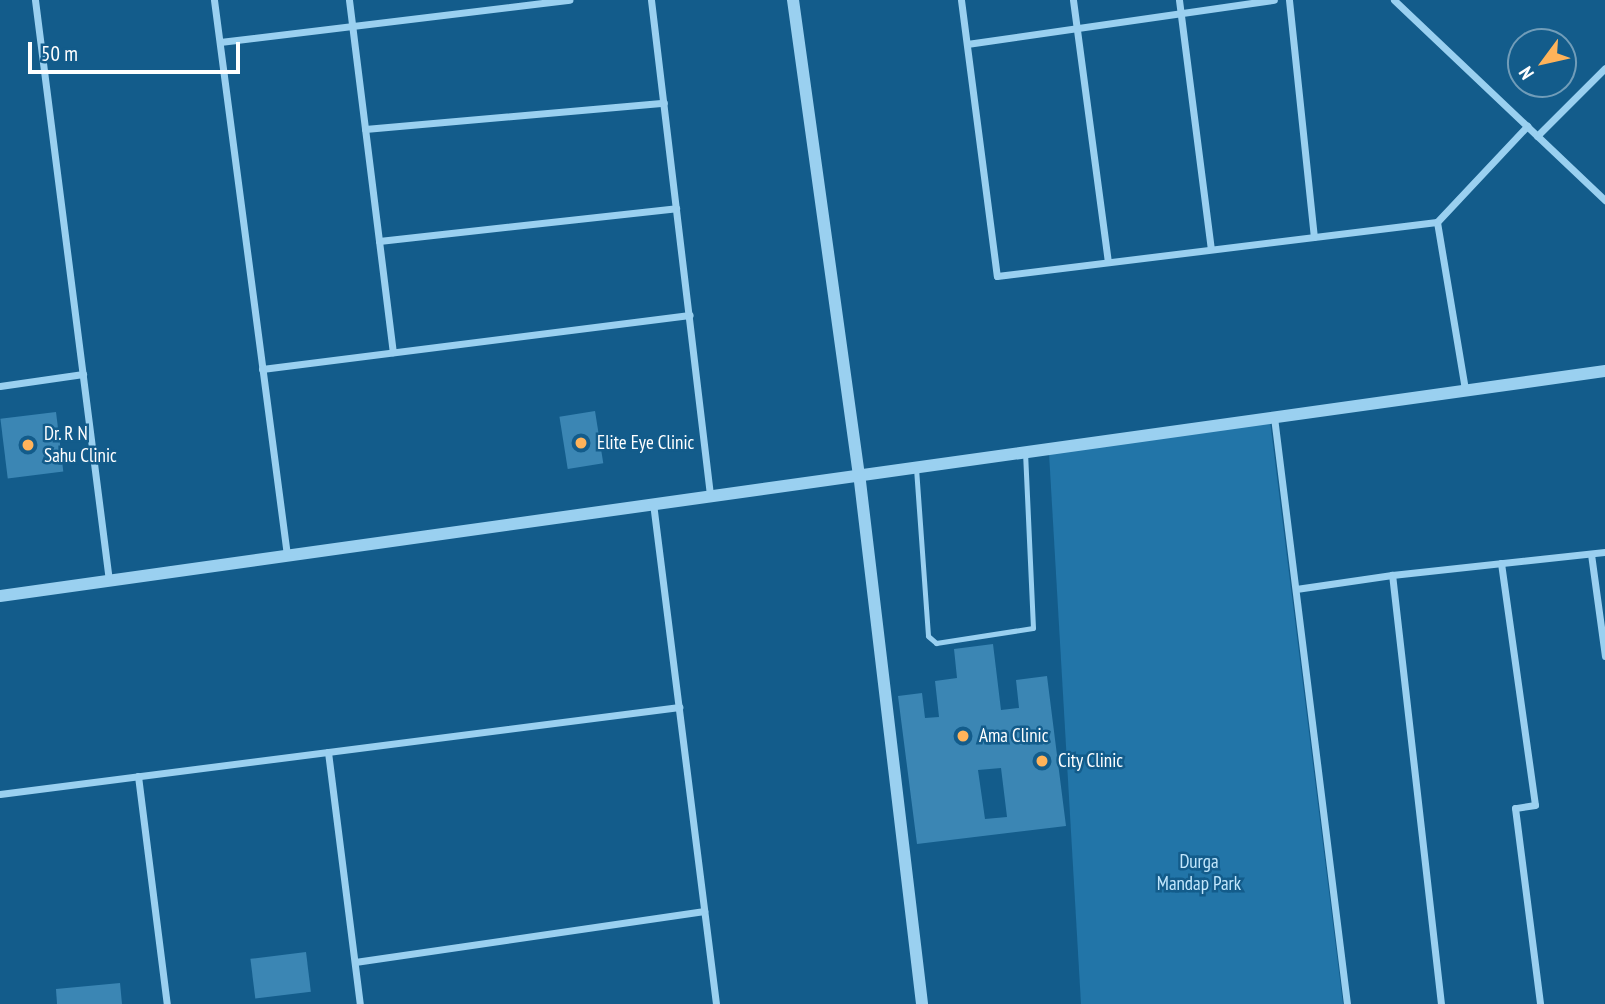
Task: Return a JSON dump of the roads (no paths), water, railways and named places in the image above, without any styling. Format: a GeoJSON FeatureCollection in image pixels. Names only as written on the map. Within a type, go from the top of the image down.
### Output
{"type":"FeatureCollection","features":[{"type":"Feature","properties":{"kind":"street"},"geometry":{"type":"LineString","coordinates":[[35,0],[109,581]]}},
{"type":"Feature","properties":{"kind":"street"},"geometry":{"type":"LineString","coordinates":[[214,0],[287,555]]}},
{"type":"Feature","properties":{"kind":"street"},"geometry":{"type":"LineString","coordinates":[[349,0],[393,352]]}},
{"type":"Feature","properties":{"kind":"street"},"geometry":{"type":"LineString","coordinates":[[219,42],[569,0]]}},
{"type":"Feature","properties":{"kind":"street"},"geometry":{"type":"LineString","coordinates":[[651,0],[710,494]]}},
{"type":"Feature","properties":{"kind":"street"},"geometry":{"type":"LineString","coordinates":[[793,0],[859,473],[922,1004]]}},
{"type":"Feature","properties":{"kind":"street"},"geometry":{"type":"LineString","coordinates":[[961,0],[997,276],[1437,222],[1527,127]]}},
{"type":"Feature","properties":{"kind":"street"},"geometry":{"type":"LineString","coordinates":[[1073,0],[1108,262]]}},
{"type":"Feature","properties":{"kind":"street"},"geometry":{"type":"LineString","coordinates":[[1179,0],[1211,249]]}},
{"type":"Feature","properties":{"kind":"street"},"geometry":{"type":"LineString","coordinates":[[967,44],[1274,0]]}},
{"type":"Feature","properties":{"kind":"street"},"geometry":{"type":"LineString","coordinates":[[1289,0],[1314,236]]}},
{"type":"Feature","properties":{"kind":"street"},"geometry":{"type":"LineString","coordinates":[[1394,0],[1605,200]]}},
{"type":"Feature","properties":{"kind":"street"},"geometry":{"type":"LineString","coordinates":[[1537,136],[1605,68]]}},
{"type":"Feature","properties":{"kind":"street"},"geometry":{"type":"LineString","coordinates":[[365,129],[664,103]]}},
{"type":"Feature","properties":{"kind":"street"},"geometry":{"type":"LineString","coordinates":[[379,241],[677,208]]}},
{"type":"Feature","properties":{"kind":"street"},"geometry":{"type":"LineString","coordinates":[[1437,222],[1465,390]]}},
{"type":"Feature","properties":{"kind":"street"},"geometry":{"type":"LineString","coordinates":[[262,369],[690,315]]}},
{"type":"Feature","properties":{"kind":"street"},"geometry":{"type":"LineString","coordinates":[[0,596],[916,465],[1605,371]]}},
{"type":"Feature","properties":{"kind":"street"},"geometry":{"type":"LineString","coordinates":[[0,386],[83,374]]}},
{"type":"Feature","properties":{"kind":"street"},"geometry":{"type":"LineString","coordinates":[[1274,416],[1347,1004]]}},
{"type":"Feature","properties":{"kind":"street"},"geometry":{"type":"LineString","coordinates":[[653,503],[716,1004]]}},
{"type":"Feature","properties":{"kind":"street"},"geometry":{"type":"LineString","coordinates":[[1296,589],[1392,575],[1605,552]]}},
{"type":"Feature","properties":{"kind":"street"},"geometry":{"type":"LineString","coordinates":[[1591,554],[1605,653]]}},
{"type":"Feature","properties":{"kind":"street"},"geometry":{"type":"LineString","coordinates":[[1501,564],[1535,805],[1516,807],[1540,1004]]}},
{"type":"Feature","properties":{"kind":"street"},"geometry":{"type":"LineString","coordinates":[[1392,575],[1441,1004]]}},
{"type":"Feature","properties":{"kind":"street"},"geometry":{"type":"LineString","coordinates":[[0,794],[679,707]]}},
{"type":"Feature","properties":{"kind":"street"},"geometry":{"type":"LineString","coordinates":[[328,752],[360,1004]]}},
{"type":"Feature","properties":{"kind":"street"},"geometry":{"type":"LineString","coordinates":[[138,776],[167,1004]]}},
{"type":"Feature","properties":{"kind":"street"},"geometry":{"type":"LineString","coordinates":[[355,962],[704,911]]}},
{"type":"Feature","properties":{"kind":"lane"},"geometry":{"type":"LineString","coordinates":[[916,465],[930,642],[1028,631],[1036,622],[1025,450]]}},
{"type":"Feature","properties":{"kind":"place","name":"Elite Eye Clinic"},"geometry":{"type":"Point","coordinates":[581,443]}},
{"type":"Feature","properties":{"kind":"place","name":"Dr. R N Sahu Clinic"},"geometry":{"type":"Point","coordinates":[28,445]}},
{"type":"Feature","properties":{"kind":"place","name":"Ama Clinic"},"geometry":{"type":"Point","coordinates":[963,736]}},
{"type":"Feature","properties":{"kind":"place","name":"City Clinic"},"geometry":{"type":"Point","coordinates":[1042,761]}},
{"type":"Feature","properties":{"kind":"park label","name":"Durga Mandap Park"},"geometry":{"type":"Point","coordinates":[1199,873]}}]}
